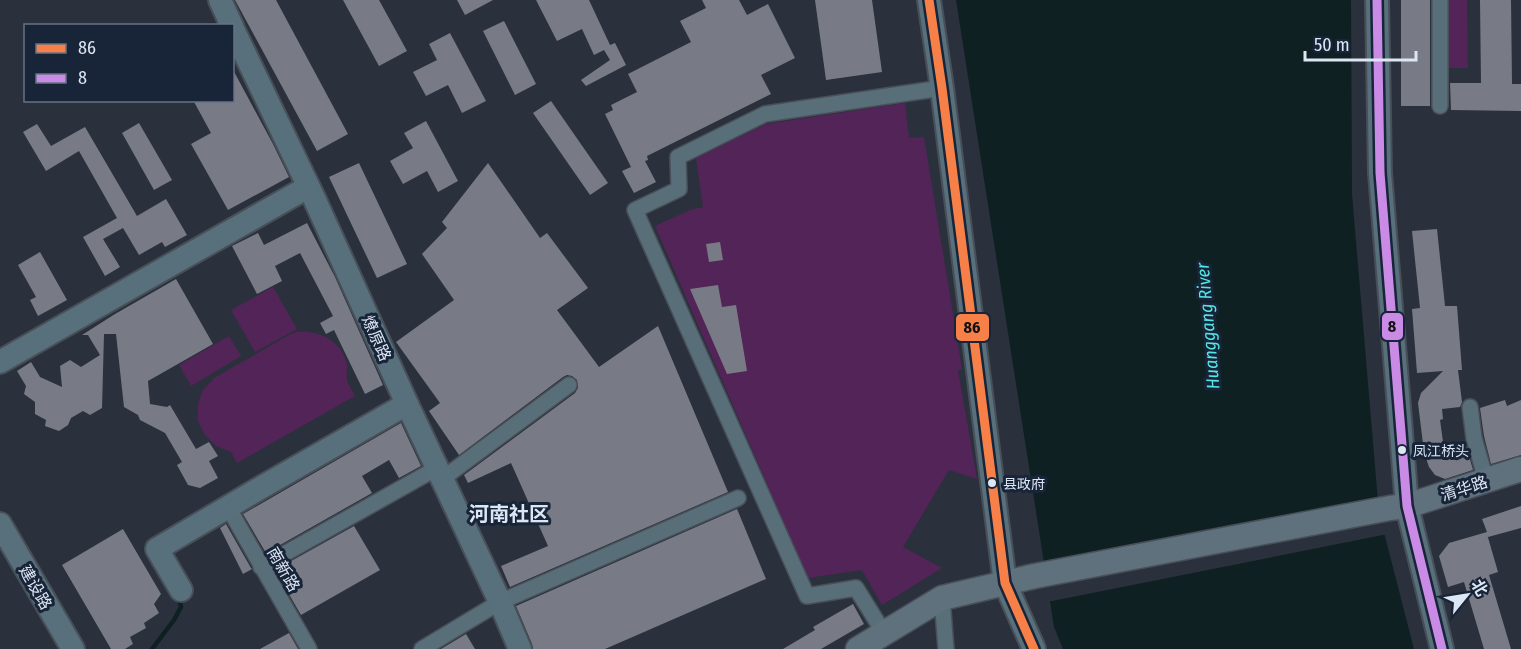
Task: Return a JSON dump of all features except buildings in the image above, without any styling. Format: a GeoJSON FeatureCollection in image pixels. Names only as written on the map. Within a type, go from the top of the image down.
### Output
{"type":"FeatureCollection","features":[{"type":"Feature","properties":{"kind":"main road","name":"燎原路"},"geometry":{"type":"LineString","coordinates":[[220,0],[231,24]]}},
{"type":"Feature","properties":{"kind":"main road"},"geometry":{"type":"LineString","coordinates":[[928,0],[942,88],[1005,583],[1034,649]]}},
{"type":"Feature","properties":{"kind":"main road"},"geometry":{"type":"LineString","coordinates":[[1377,0],[1380,173],[1397,512],[1442,649]]}},
{"type":"Feature","properties":{"kind":"main road","name":"燎原路"},"geometry":{"type":"LineString","coordinates":[[234,30],[520,649]]}},
{"type":"Feature","properties":{"kind":"main road"},"geometry":{"type":"LineString","coordinates":[[0,362],[308,187]]}},
{"type":"Feature","properties":{"kind":"main road"},"geometry":{"type":"LineString","coordinates":[[181,590],[157,549],[407,404]]}},
{"type":"Feature","properties":{"kind":"main road","name":"清华路"},"geometry":{"type":"LineString","coordinates":[[858,649],[942,598],[1035,576],[1397,512],[1521,469]]}},
{"type":"Feature","properties":{"kind":"main road","name":"建设路"},"geometry":{"type":"LineString","coordinates":[[0,524],[73,649]]}},
{"type":"Feature","properties":{"kind":"street"},"geometry":{"type":"LineString","coordinates":[[1440,0],[1440,106]]}},
{"type":"Feature","properties":{"kind":"street"},"geometry":{"type":"LineString","coordinates":[[884,633],[856,588],[807,596],[636,210],[679,189],[678,157],[765,114],[942,88]]}},
{"type":"Feature","properties":{"kind":"street"},"geometry":{"type":"LineString","coordinates":[[261,567],[440,473],[569,385]]}},
{"type":"Feature","properties":{"kind":"street"},"geometry":{"type":"LineString","coordinates":[[1470,407],[1474,438],[1486,480]]}},
{"type":"Feature","properties":{"kind":"street"},"geometry":{"type":"LineString","coordinates":[[422,649],[500,602],[738,498]]}},
{"type":"Feature","properties":{"kind":"street","name":"南新路"},"geometry":{"type":"LineString","coordinates":[[228,507],[309,649]]}},
{"type":"Feature","properties":{"kind":"street"},"geometry":{"type":"LineString","coordinates":[[942,598],[946,649]]}},
{"type":"Feature","properties":{"kind":"shaded area"},"geometry":{"type":"Polygon","coordinates":[[[1447,0],[1467,0],[1468,68],[1447,68],[1447,0]]]}},
{"type":"Feature","properties":{"kind":"shaded area"},"geometry":{"type":"Polygon","coordinates":[[[905,103],[909,138],[924,137],[962,369],[958,370],[977,479],[949,470],[903,547],[942,568],[882,605],[862,570],[808,578],[655,226],[690,210],[703,207],[696,158],[766,124],[905,103]]]}},
{"type":"Feature","properties":{"kind":"shaded area"},"geometry":{"type":"Polygon","coordinates":[[[273,287],[297,329],[255,352],[231,310],[273,287]]]}},
{"type":"Feature","properties":{"kind":"shaded area"},"geometry":{"type":"Polygon","coordinates":[[[296,332],[321,335],[335,343],[344,356],[347,381],[355,396],[237,463],[231,452],[216,446],[205,435],[198,421],[198,405],[203,390],[214,378],[296,332]]]}},
{"type":"Feature","properties":{"kind":"shaded area"},"geometry":{"type":"Polygon","coordinates":[[[229,336],[241,356],[191,386],[179,365],[229,336]]]}},
{"type":"Feature","properties":{"kind":"water","name":"Huanggang River"},"geometry":{"type":"Polygon","coordinates":[[[956,0],[1351,0],[1352,194],[1379,513],[1414,649],[1063,649],[1054,627],[956,0]]]}},
{"type":"Feature","properties":{"kind":"pier"},"geometry":{"type":"Polygon","coordinates":[[[1381,497],[1382,513],[1388,534],[1047,602],[1042,565],[1381,497]]]}},
{"type":"Feature","properties":{"kind":"waterway"},"geometry":{"type":"LineString","coordinates":[[152,649],[174,620],[181,607],[179,599]]}},
{"type":"Feature","properties":{"kind":"transit line","name":"86"},"geometry":{"type":"LineString","coordinates":[[929,0],[1005,583],[1034,649]]}},
{"type":"Feature","properties":{"kind":"transit line","name":"8"},"geometry":{"type":"LineString","coordinates":[[1377,0],[1380,173],[1407,506],[1442,649]]}},
{"type":"Feature","properties":{"kind":"place","name":"凤江桥头"},"geometry":{"type":"Point","coordinates":[1402,450]}},
{"type":"Feature","properties":{"kind":"place","name":"县政府"},"geometry":{"type":"Point","coordinates":[992,483]}},
{"type":"Feature","properties":{"kind":"district","name":"河南社区"},"geometry":{"type":"Point","coordinates":[509,514]}}]}
